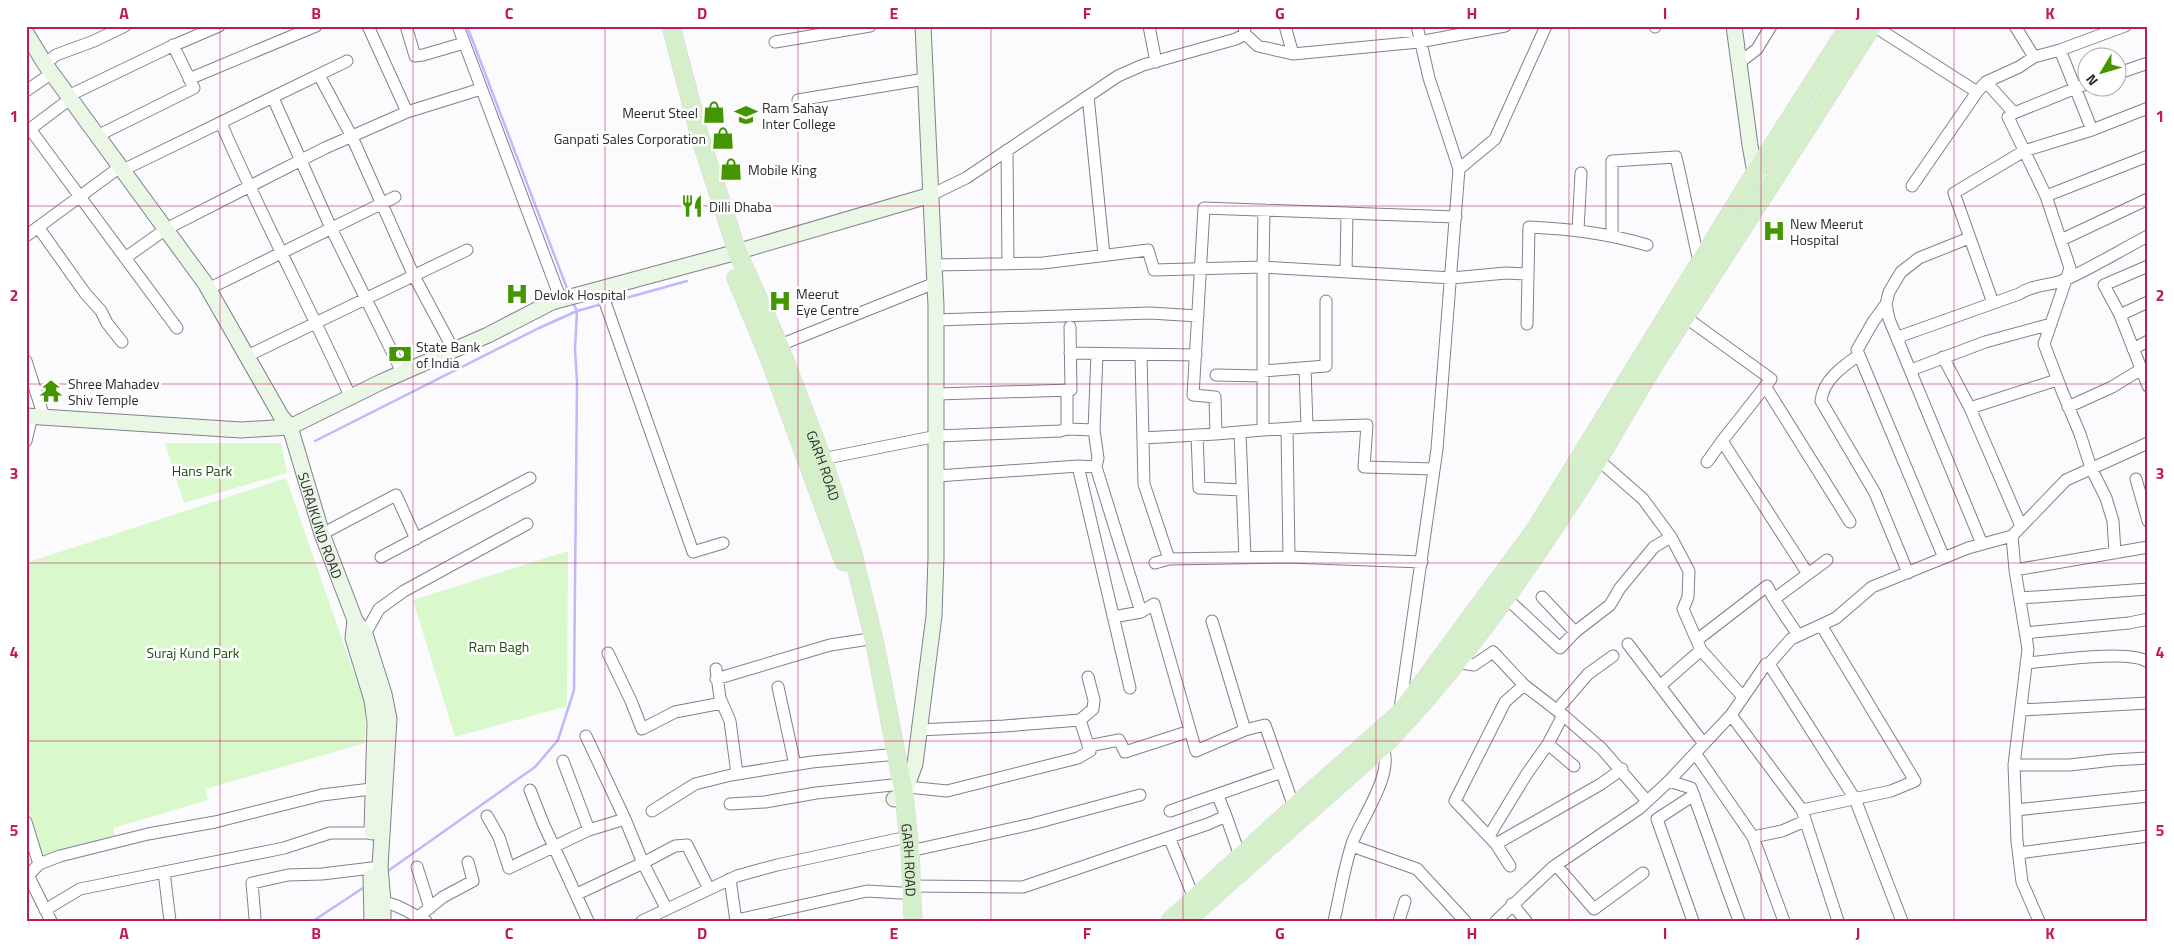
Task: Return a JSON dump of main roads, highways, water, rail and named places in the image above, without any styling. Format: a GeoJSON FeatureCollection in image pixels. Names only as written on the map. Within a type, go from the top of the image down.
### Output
{"type":"FeatureCollection","features":[{"type":"Feature","properties":{"kind":"main road","name":"GARH ROAD"},"geometry":{"type":"LineString","coordinates":[[661,26],[732,253],[822,459],[854,579],[900,790],[906,890],[902,921]]}},
{"type":"Feature","properties":{"kind":"main road","name":"GARH ROAD"},"geometry":{"type":"LineString","coordinates":[[671,26],[676,75]]}},
{"type":"Feature","properties":{"kind":"main road"},"geometry":{"type":"LineString","coordinates":[[1679,313],[1698,265],[1849,26]]}},
{"type":"Feature","properties":{"kind":"main road"},"geometry":{"type":"LineString","coordinates":[[1170,921],[1198,903],[1378,742],[1456,662],[1496,600],[1535,530],[1591,454],[1679,313],[1714,274],[1873,26]]}},
{"type":"Feature","properties":{"kind":"main road","name":"GARH ROAD"},"geometry":{"type":"LineString","coordinates":[[773,348],[841,535]]}},
{"type":"Feature","properties":{"kind":"main road","name":"GARH ROAD"},"geometry":{"type":"LineString","coordinates":[[854,579],[863,640],[874,667],[887,756],[900,790]]}},
{"type":"Feature","properties":{"kind":"main road"},"geometry":{"type":"LineString","coordinates":[[1402,719],[1496,600]]}},
{"type":"Feature","properties":{"kind":"main road"},"geometry":{"type":"LineString","coordinates":[[1186,921],[1198,903],[1240,856],[1294,807],[1378,742]]}},
{"type":"Feature","properties":{"kind":"main road","name":"GARH ROAD"},"geometry":{"type":"LineString","coordinates":[[906,890],[913,921]]}},
{"type":"Feature","properties":{"kind":"waterway"},"geometry":{"type":"LineString","coordinates":[[467,26],[568,291]]}},
{"type":"Feature","properties":{"kind":"waterway"},"geometry":{"type":"LineString","coordinates":[[608,303],[687,281]]}},
{"type":"Feature","properties":{"kind":"waterway"},"geometry":{"type":"LineString","coordinates":[[385,873],[535,767],[558,740],[574,690],[577,382],[575,349],[577,311],[573,303]]}},
{"type":"Feature","properties":{"kind":"waterway"},"geometry":{"type":"LineString","coordinates":[[315,441],[539,328],[577,311],[602,304]]}},
{"type":"Feature","properties":{"kind":"waterway"},"geometry":{"type":"LineString","coordinates":[[313,921],[366,886]]}},
{"type":"Feature","properties":{"kind":"place","name":"Meerut Steel"},"geometry":{"type":"Point","coordinates":[714,112]}},
{"type":"Feature","properties":{"kind":"place","name":"Ram Sahay Inter College"},"geometry":{"type":"Point","coordinates":[746,115]}},
{"type":"Feature","properties":{"kind":"place","name":"Ganpati Sales Corporation"},"geometry":{"type":"Point","coordinates":[723,138]}},
{"type":"Feature","properties":{"kind":"place","name":"Mobile King"},"geometry":{"type":"Point","coordinates":[731,169]}},
{"type":"Feature","properties":{"kind":"place","name":"Dilli Dhaba"},"geometry":{"type":"Point","coordinates":[692,206]}},
{"type":"Feature","properties":{"kind":"place","name":"New Meerut Hospital"},"geometry":{"type":"Point","coordinates":[1774,231]}},
{"type":"Feature","properties":{"kind":"place","name":"Devlok Hospital"},"geometry":{"type":"Point","coordinates":[517,294]}},
{"type":"Feature","properties":{"kind":"place","name":"Meerut Eye Centre"},"geometry":{"type":"Point","coordinates":[780,301]}},
{"type":"Feature","properties":{"kind":"place","name":"State Bank of India"},"geometry":{"type":"Point","coordinates":[400,354]}},
{"type":"Feature","properties":{"kind":"place","name":"Shree Mahadev Shiv Temple"},"geometry":{"type":"Point","coordinates":[51,391]}},
{"type":"Feature","properties":{"kind":"park label","name":"Hans Park"},"geometry":{"type":"Point","coordinates":[202,470]}},
{"type":"Feature","properties":{"kind":"park label","name":"Ram Bagh"},"geometry":{"type":"Point","coordinates":[499,646]}},
{"type":"Feature","properties":{"kind":"park label","name":"Suraj Kund Park"},"geometry":{"type":"Point","coordinates":[193,652]}}]}
